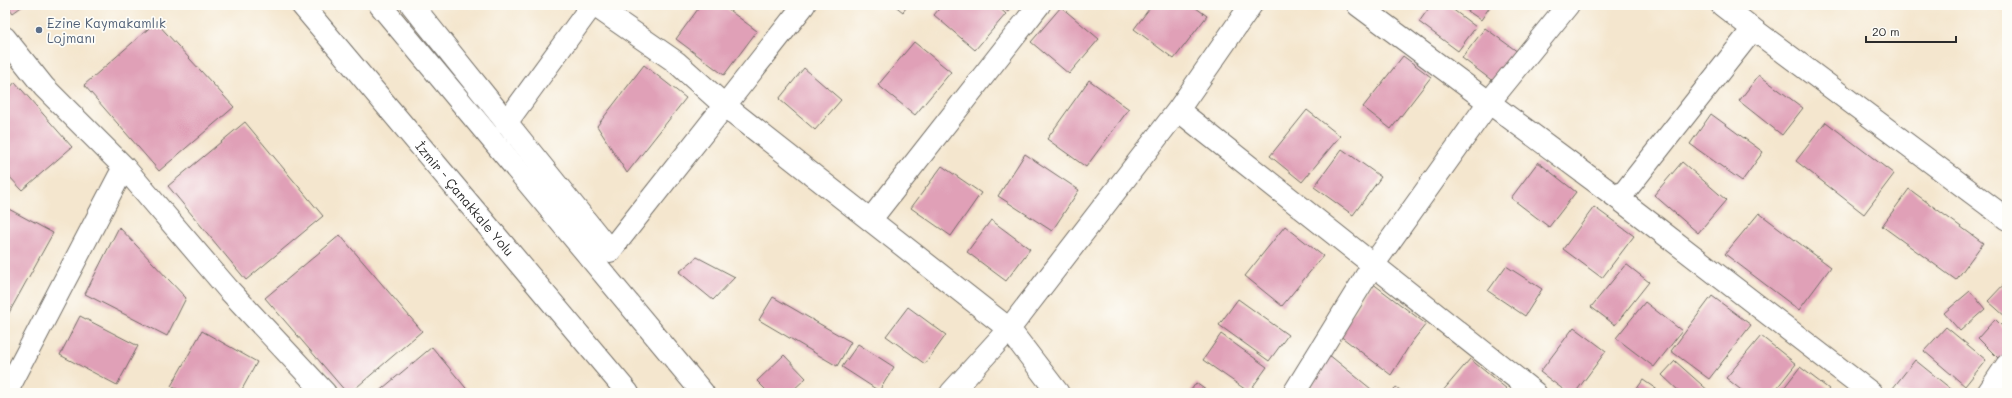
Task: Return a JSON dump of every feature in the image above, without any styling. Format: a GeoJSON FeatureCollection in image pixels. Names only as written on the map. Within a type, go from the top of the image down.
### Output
{"type":"FeatureCollection","features":[{"type":"Feature","properties":{"kind":"main road","name":"İzmir - Çanakkale Yolu"},"geometry":{"type":"LineString","coordinates":[[302,5],[628,393]]}},
{"type":"Feature","properties":{"kind":"main road"},"geometry":{"type":"LineString","coordinates":[[380,5],[703,393]]}},
{"type":"Feature","properties":{"kind":"main road"},"geometry":{"type":"LineString","coordinates":[[412,5],[610,251],[804,5]]}},
{"type":"Feature","properties":{"kind":"main road"},"geometry":{"type":"LineString","coordinates":[[506,123],[593,5],[676,62],[724,105],[871,219],[1009,329],[1058,393]]}},
{"type":"Feature","properties":{"kind":"main road"},"geometry":{"type":"LineString","coordinates":[[871,219],[1039,5]]}},
{"type":"Feature","properties":{"kind":"main road"},"geometry":{"type":"LineString","coordinates":[[951,393],[1009,329],[1178,110],[1251,5]]}},
{"type":"Feature","properties":{"kind":"main road"},"geometry":{"type":"LineString","coordinates":[[1358,5],[1620,199],[1872,393]]}},
{"type":"Feature","properties":{"kind":"main road"},"geometry":{"type":"LineString","coordinates":[[1294,393],[1373,265],[1490,102],[1568,5]]}},
{"type":"Feature","properties":{"kind":"main road"},"geometry":{"type":"LineString","coordinates":[[1722,5],[2007,219]]}},
{"type":"Feature","properties":{"kind":"main road"},"geometry":{"type":"LineString","coordinates":[[1620,199],[1753,29]]}},
{"type":"Feature","properties":{"kind":"main road"},"geometry":{"type":"LineString","coordinates":[[5,38],[44,88],[124,167],[228,289],[325,393]]}},
{"type":"Feature","properties":{"kind":"main road"},"geometry":{"type":"LineString","coordinates":[[1178,110],[1535,393]]}},
{"type":"Feature","properties":{"kind":"main road"},"geometry":{"type":"LineString","coordinates":[[6,393],[124,167]]}},
{"type":"Feature","properties":{"kind":"main road"},"geometry":{"type":"LineString","coordinates":[[1988,393],[2007,365]]}},
{"type":"Feature","properties":{"kind":"building","name":"Ezine Kaymakamlık Lojmanı"},"geometry":{"type":"Polygon","coordinates":[[[7,5],[24,5],[13,13],[7,5]]]}},
{"type":"Feature","properties":{"kind":"building"},"geometry":{"type":"Polygon","coordinates":[[[701,5],[722,5],[757,31],[724,75],[676,39],[701,5]]]}},
{"type":"Feature","properties":{"kind":"building"},"geometry":{"type":"Polygon","coordinates":[[[894,5],[908,5],[903,12],[894,5]]]}},
{"type":"Feature","properties":{"kind":"building"},"geometry":{"type":"Polygon","coordinates":[[[942,5],[996,5],[1006,14],[975,50],[934,15],[942,5]]]}},
{"type":"Feature","properties":{"kind":"building"},"geometry":{"type":"Polygon","coordinates":[[[999,5],[1012,5],[1008,12],[999,5]]]}},
{"type":"Feature","properties":{"kind":"building"},"geometry":{"type":"Polygon","coordinates":[[[1152,5],[1192,5],[1207,16],[1174,59],[1134,29],[1152,5]]]}},
{"type":"Feature","properties":{"kind":"building"},"geometry":{"type":"Polygon","coordinates":[[[1431,5],[1447,5],[1476,27],[1458,51],[1419,22],[1431,5]]]}},
{"type":"Feature","properties":{"kind":"building"},"geometry":{"type":"Polygon","coordinates":[[[1459,5],[1491,5],[1481,20],[1459,5]]]}},
{"type":"Feature","properties":{"kind":"building"},"geometry":{"type":"Polygon","coordinates":[[[1061,7],[1099,39],[1069,74],[1031,42],[1061,7]]]}},
{"type":"Feature","properties":{"kind":"building"},"geometry":{"type":"Polygon","coordinates":[[[156,22],[234,107],[159,171],[84,85],[156,22]]]}},
{"type":"Feature","properties":{"kind":"building"},"geometry":{"type":"Polygon","coordinates":[[[1485,28],[1518,52],[1494,82],[1462,58],[1485,28]]]}},
{"type":"Feature","properties":{"kind":"building"},"geometry":{"type":"Polygon","coordinates":[[[914,42],[951,72],[915,115],[878,85],[914,42]]]}},
{"type":"Feature","properties":{"kind":"building"},"geometry":{"type":"Polygon","coordinates":[[[1403,56],[1431,77],[1391,129],[1363,107],[1403,56]]]}},
{"type":"Feature","properties":{"kind":"building"},"geometry":{"type":"Polygon","coordinates":[[[644,65],[686,98],[627,173],[597,126],[644,65]]]}},
{"type":"Feature","properties":{"kind":"building"},"geometry":{"type":"Polygon","coordinates":[[[804,68],[841,100],[815,130],[779,99],[804,68]]]}},
{"type":"Feature","properties":{"kind":"building"},"geometry":{"type":"Polygon","coordinates":[[[1759,75],[1803,108],[1782,135],[1739,101],[1759,75]]]}},
{"type":"Feature","properties":{"kind":"building"},"geometry":{"type":"Polygon","coordinates":[[[1089,80],[1129,109],[1086,167],[1047,139],[1089,80]]]}},
{"type":"Feature","properties":{"kind":"building"},"geometry":{"type":"Polygon","coordinates":[[[15,82],[72,147],[22,190],[5,172],[5,94],[15,82]]]}},
{"type":"Feature","properties":{"kind":"building"},"geometry":{"type":"Polygon","coordinates":[[[1307,110],[1340,136],[1302,182],[1270,156],[1307,110]]]}},
{"type":"Feature","properties":{"kind":"building"},"geometry":{"type":"Polygon","coordinates":[[[1711,114],[1763,152],[1742,181],[1690,144],[1711,114]]]}},
{"type":"Feature","properties":{"kind":"building"},"geometry":{"type":"Polygon","coordinates":[[[245,122],[323,216],[246,280],[168,186],[245,122]]]}},
{"type":"Feature","properties":{"kind":"building"},"geometry":{"type":"Polygon","coordinates":[[[1826,122],[1894,174],[1864,214],[1796,161],[1826,122]]]}},
{"type":"Feature","properties":{"kind":"building"},"geometry":{"type":"Polygon","coordinates":[[[1342,149],[1381,177],[1353,215],[1314,187],[1342,149]]]}},
{"type":"Feature","properties":{"kind":"building"},"geometry":{"type":"Polygon","coordinates":[[[1025,154],[1079,190],[1052,231],[998,196],[1025,154]]]}},
{"type":"Feature","properties":{"kind":"building"},"geometry":{"type":"Polygon","coordinates":[[[1538,162],[1576,192],[1549,227],[1511,198],[1538,162]]]}},
{"type":"Feature","properties":{"kind":"building"},"geometry":{"type":"Polygon","coordinates":[[[1682,162],[1726,200],[1698,233],[1654,195],[1682,162]]]}},
{"type":"Feature","properties":{"kind":"building"},"geometry":{"type":"Polygon","coordinates":[[[942,166],[981,193],[951,236],[911,208],[942,166]]]}},
{"type":"Feature","properties":{"kind":"building"},"geometry":{"type":"Polygon","coordinates":[[[1909,189],[1983,243],[1956,280],[1882,226],[1909,189]]]}},
{"type":"Feature","properties":{"kind":"building"},"geometry":{"type":"Polygon","coordinates":[[[5,207],[53,233],[5,320],[5,207]]]}},
{"type":"Feature","properties":{"kind":"building"},"geometry":{"type":"Polygon","coordinates":[[[1594,207],[1634,236],[1602,278],[1563,249],[1594,207]]]}},
{"type":"Feature","properties":{"kind":"building"},"geometry":{"type":"Polygon","coordinates":[[[1759,213],[1831,267],[1799,310],[1725,254],[1759,213]]]}},
{"type":"Feature","properties":{"kind":"building"},"geometry":{"type":"Polygon","coordinates":[[[991,220],[1030,249],[1006,281],[967,252],[991,220]]]}},
{"type":"Feature","properties":{"kind":"building"},"geometry":{"type":"Polygon","coordinates":[[[1285,226],[1323,256],[1282,306],[1245,276],[1285,226]]]}},
{"type":"Feature","properties":{"kind":"building"},"geometry":{"type":"Polygon","coordinates":[[[119,227],[186,298],[167,336],[85,294],[119,227]]]}},
{"type":"Feature","properties":{"kind":"building"},"geometry":{"type":"Polygon","coordinates":[[[340,235],[422,331],[350,393],[347,393],[265,298],[340,235]]]}},
{"type":"Feature","properties":{"kind":"building"},"geometry":{"type":"Polygon","coordinates":[[[697,257],[735,277],[713,300],[679,272],[697,257]]]}},
{"type":"Feature","properties":{"kind":"building"},"geometry":{"type":"Polygon","coordinates":[[[1626,264],[1649,282],[1615,325],[1591,307],[1626,264]]]}},
{"type":"Feature","properties":{"kind":"building"},"geometry":{"type":"Polygon","coordinates":[[[1506,266],[1542,289],[1525,316],[1488,291],[1506,266]]]}},
{"type":"Feature","properties":{"kind":"building"},"geometry":{"type":"Polygon","coordinates":[[[2007,281],[2007,318],[1988,301],[2007,281]]]}},
{"type":"Feature","properties":{"kind":"building"},"geometry":{"type":"Polygon","coordinates":[[[1372,283],[1426,324],[1411,343],[1391,375],[1339,335],[1372,283]]]}},
{"type":"Feature","properties":{"kind":"building"},"geometry":{"type":"Polygon","coordinates":[[[1970,291],[1985,309],[1960,331],[1944,313],[1970,291]]]}},
{"type":"Feature","properties":{"kind":"building"},"geometry":{"type":"Polygon","coordinates":[[[1712,296],[1751,325],[1709,379],[1671,351],[1712,296]]]}},
{"type":"Feature","properties":{"kind":"building"},"geometry":{"type":"Polygon","coordinates":[[[773,297],[851,342],[837,366],[759,320],[773,297]]]}},
{"type":"Feature","properties":{"kind":"building"},"geometry":{"type":"Polygon","coordinates":[[[1238,299],[1288,335],[1269,361],[1219,325],[1238,299]]]}},
{"type":"Feature","properties":{"kind":"building"},"geometry":{"type":"Polygon","coordinates":[[[1645,302],[1682,331],[1654,367],[1616,338],[1645,302]]]}},
{"type":"Feature","properties":{"kind":"building"},"geometry":{"type":"Polygon","coordinates":[[[908,307],[946,335],[925,364],[886,336],[908,307]]]}},
{"type":"Feature","properties":{"kind":"building"},"geometry":{"type":"Polygon","coordinates":[[[80,316],[138,346],[117,385],[60,355],[80,316]]]}},
{"type":"Feature","properties":{"kind":"building"},"geometry":{"type":"Polygon","coordinates":[[[1995,319],[2007,331],[2007,353],[2000,360],[1978,338],[1995,319]]]}},
{"type":"Feature","properties":{"kind":"building"},"geometry":{"type":"Polygon","coordinates":[[[1574,327],[1606,351],[1575,393],[1568,393],[1540,372],[1574,327]]]}},
{"type":"Feature","properties":{"kind":"building"},"geometry":{"type":"Polygon","coordinates":[[[1946,327],[1986,360],[1965,386],[1924,351],[1946,327]]]}},
{"type":"Feature","properties":{"kind":"building"},"geometry":{"type":"Polygon","coordinates":[[[202,331],[257,362],[240,393],[184,393],[171,386],[202,331]]]}},
{"type":"Feature","properties":{"kind":"building"},"geometry":{"type":"Polygon","coordinates":[[[1221,334],[1267,367],[1249,392],[1203,360],[1221,334]]]}},
{"type":"Feature","properties":{"kind":"building"},"geometry":{"type":"Polygon","coordinates":[[[1761,336],[1796,364],[1773,393],[1745,393],[1726,378],[1761,336]]]}},
{"type":"Feature","properties":{"kind":"building"},"geometry":{"type":"Polygon","coordinates":[[[858,344],[894,367],[879,391],[842,367],[858,344]]]}},
{"type":"Feature","properties":{"kind":"building"},"geometry":{"type":"Polygon","coordinates":[[[432,347],[470,393],[377,393],[432,347]]]}},
{"type":"Feature","properties":{"kind":"building"},"geometry":{"type":"Polygon","coordinates":[[[1328,354],[1376,393],[1314,393],[1310,389],[1328,354]]]}},
{"type":"Feature","properties":{"kind":"building"},"geometry":{"type":"Polygon","coordinates":[[[784,355],[806,378],[790,393],[769,393],[757,381],[784,355]]]}},
{"type":"Feature","properties":{"kind":"building"},"geometry":{"type":"Polygon","coordinates":[[[1470,359],[1507,389],[1503,393],[1441,393],[1470,359]]]}},
{"type":"Feature","properties":{"kind":"building"},"geometry":{"type":"Polygon","coordinates":[[[1915,360],[1956,393],[1900,393],[1893,388],[1915,360]]]}},
{"type":"Feature","properties":{"kind":"building"},"geometry":{"type":"Polygon","coordinates":[[[1675,361],[1711,393],[1681,393],[1662,375],[1675,361]]]}},
{"type":"Feature","properties":{"kind":"building"},"geometry":{"type":"Polygon","coordinates":[[[1800,367],[1829,389],[1826,393],[1780,393],[1800,367]]]}},
{"type":"Feature","properties":{"kind":"building"},"geometry":{"type":"Polygon","coordinates":[[[1643,380],[1662,393],[1634,393],[1643,380]]]}},
{"type":"Feature","properties":{"kind":"building"},"geometry":{"type":"Polygon","coordinates":[[[1196,383],[1210,393],[1189,393],[1196,383]]]}},
{"type":"Feature","properties":{"kind":"building"},"geometry":{"type":"Polygon","coordinates":[[[1396,387],[1404,393],[1392,393],[1396,387]]]}},
{"type":"Feature","properties":{"kind":"place","name":"Ezine Kaymakamlık Lojmanı"},"geometry":{"type":"Point","coordinates":[39,30]}}]}
